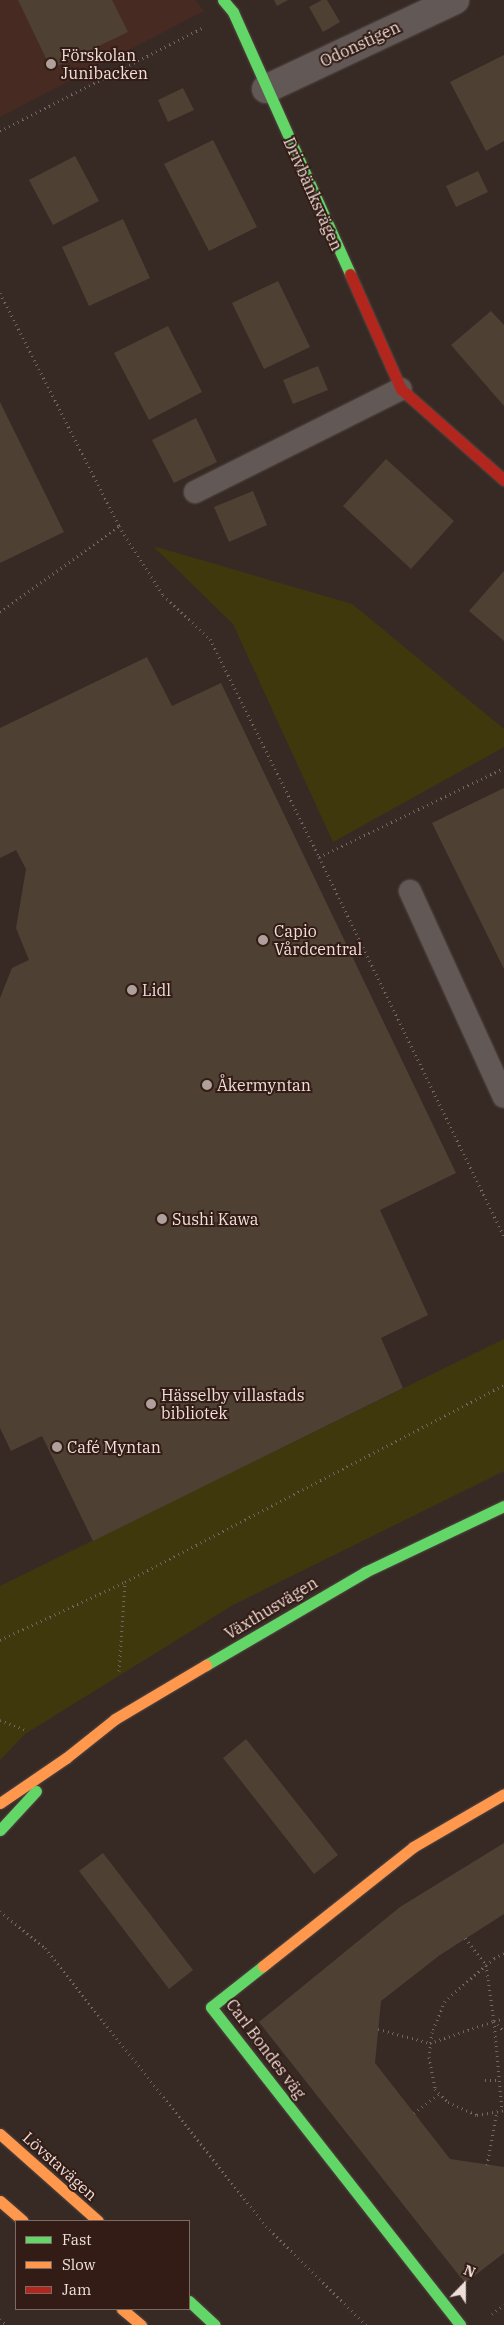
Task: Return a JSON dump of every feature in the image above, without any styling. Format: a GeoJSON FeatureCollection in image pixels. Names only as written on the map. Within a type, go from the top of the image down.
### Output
{"type":"FeatureCollection","features":[{"type":"Feature","properties":{"kind":"street","name":"Drivbänksvägen"},"geometry":{"type":"LineString","coordinates":[[223,0],[233,12],[401,389],[504,480]]}},
{"type":"Feature","properties":{"kind":"street","name":"Odonstigen"},"geometry":{"type":"LineString","coordinates":[[266,89],[455,0]]}},
{"type":"Feature","properties":{"kind":"street","name":"Växthusvägen"},"geometry":{"type":"LineString","coordinates":[[0,1803],[66,1758],[115,1719],[365,1572],[504,1506]]}},
{"type":"Feature","properties":{"kind":"street","name":"Växthusvägen"},"geometry":{"type":"LineString","coordinates":[[0,1830],[66,1758]]}},
{"type":"Feature","properties":{"kind":"street","name":"Carl Bondes väg"},"geometry":{"type":"LineString","coordinates":[[460,2325],[211,2007],[413,1848],[504,1794]]}},
{"type":"Feature","properties":{"kind":"street","name":"Lövstavägen"},"geometry":{"type":"LineString","coordinates":[[0,2134],[97,2220]]}},
{"type":"Feature","properties":{"kind":"street"},"geometry":{"type":"LineString","coordinates":[[34,2145],[42,2172]]}},
{"type":"Feature","properties":{"kind":"street"},"geometry":{"type":"LineString","coordinates":[[0,2201],[22,2220]]}},
{"type":"Feature","properties":{"kind":"street"},"geometry":{"type":"LineString","coordinates":[[190,2303],[215,2325]]}},
{"type":"Feature","properties":{"kind":"street"},"geometry":{"type":"LineString","coordinates":[[123,2310],[141,2325]]}},
{"type":"Feature","properties":{"kind":"lane"},"geometry":{"type":"LineString","coordinates":[[195,492],[401,389]]}},
{"type":"Feature","properties":{"kind":"lane"},"geometry":{"type":"LineString","coordinates":[[410,891],[504,1097]]}},
{"type":"Feature","properties":{"kind":"path"},"geometry":{"type":"LineString","coordinates":[[0,131],[233,12]]}},
{"type":"Feature","properties":{"kind":"path"},"geometry":{"type":"LineString","coordinates":[[0,293],[119,526],[163,595],[210,638],[504,1236]]}},
{"type":"Feature","properties":{"kind":"path"},"geometry":{"type":"LineString","coordinates":[[0,612],[119,526]]}},
{"type":"Feature","properties":{"kind":"path"},"geometry":{"type":"LineString","coordinates":[[319,857],[504,768]]}},
{"type":"Feature","properties":{"kind":"path"},"geometry":{"type":"LineString","coordinates":[[0,1640],[125,1582],[504,1385]]}},
{"type":"Feature","properties":{"kind":"path"},"geometry":{"type":"LineString","coordinates":[[118,1671],[125,1582]]}},
{"type":"Feature","properties":{"kind":"path"},"geometry":{"type":"LineString","coordinates":[[0,1720],[24,1729]]}},
{"type":"Feature","properties":{"kind":"path"},"geometry":{"type":"LineString","coordinates":[[0,1911],[45,1948],[266,2226],[366,2325]]}},
{"type":"Feature","properties":{"kind":"path"},"geometry":{"type":"LineString","coordinates":[[465,1938],[486,1965],[503,2110],[477,2115],[448,2102],[435,2089],[429,2057],[430,2043],[432,2032],[445,2001],[486,1965],[504,1953]]}},
{"type":"Feature","properties":{"kind":"path"},"geometry":{"type":"LineString","coordinates":[[378,2029],[430,2043],[504,2018]]}},
{"type":"Feature","properties":{"kind":"path"},"geometry":{"type":"LineString","coordinates":[[494,2021],[504,2030]]}},
{"type":"Feature","properties":{"kind":"path"},"geometry":{"type":"LineString","coordinates":[[485,2080],[499,2080]]}},
{"type":"Feature","properties":{"kind":"path"},"geometry":{"type":"LineString","coordinates":[[414,2113],[440,2094]]}},
{"type":"Feature","properties":{"kind":"path"},"geometry":{"type":"LineString","coordinates":[[488,2165],[498,2112]]}},
{"type":"Feature","properties":{"kind":"path"},"geometry":{"type":"LineString","coordinates":[[0,2319],[7,2325]]}},
{"type":"Feature","properties":{"kind":"shaded area","name":"Förskolan Junibacken"},"geometry":{"type":"Polygon","coordinates":[[[0,0],[195,0],[204,11],[0,117],[0,0]]]}},
{"type":"Feature","properties":{"kind":"shaded area"},"geometry":{"type":"Polygon","coordinates":[[[153,546],[352,604],[504,729],[504,747],[333,842],[233,624],[153,546]]]}},
{"type":"Feature","properties":{"kind":"shaded area"},"geometry":{"type":"Polygon","coordinates":[[[504,1339],[504,1471],[233,1605],[25,1734],[0,1760],[0,1586],[504,1339]]]}},
{"type":"Feature","properties":{"kind":"building"},"geometry":{"type":"Polygon","coordinates":[[[18,0],[112,0],[128,32],[51,69],[18,0]]]}},
{"type":"Feature","properties":{"kind":"building"},"geometry":{"type":"Polygon","coordinates":[[[274,0],[288,0],[277,6],[274,0]]]}},
{"type":"Feature","properties":{"kind":"building"},"geometry":{"type":"Polygon","coordinates":[[[322,0],[327,0],[340,22],[323,32],[309,7],[322,0]]]}},
{"type":"Feature","properties":{"kind":"building"},"geometry":{"type":"Polygon","coordinates":[[[504,55],[504,141],[486,151],[450,82],[504,55]]]}},
{"type":"Feature","properties":{"kind":"building"},"geometry":{"type":"Polygon","coordinates":[[[183,88],[194,110],[168,122],[158,100],[183,88]]]}},
{"type":"Feature","properties":{"kind":"building"},"geometry":{"type":"Polygon","coordinates":[[[213,140],[257,227],[209,251],[164,164],[213,140]]]}},
{"type":"Feature","properties":{"kind":"building"},"geometry":{"type":"Polygon","coordinates":[[[75,156],[99,201],[53,225],[29,180],[75,156]]]}},
{"type":"Feature","properties":{"kind":"building"},"geometry":{"type":"Polygon","coordinates":[[[478,171],[488,192],[456,207],[446,186],[478,171]]]}},
{"type":"Feature","properties":{"kind":"building"},"geometry":{"type":"Polygon","coordinates":[[[123,219],[150,278],[89,306],[62,247],[123,219]]]}},
{"type":"Feature","properties":{"kind":"building"},"geometry":{"type":"Polygon","coordinates":[[[278,281],[310,347],[264,369],[232,303],[278,281]]]}},
{"type":"Feature","properties":{"kind":"building"},"geometry":{"type":"Polygon","coordinates":[[[491,311],[504,325],[504,406],[451,345],[491,311]]]}},
{"type":"Feature","properties":{"kind":"building"},"geometry":{"type":"Polygon","coordinates":[[[168,326],[202,392],[149,420],[114,353],[168,326]]]}},
{"type":"Feature","properties":{"kind":"building"},"geometry":{"type":"Polygon","coordinates":[[[318,366],[328,390],[293,404],[283,380],[318,366]]]}},
{"type":"Feature","properties":{"kind":"building"},"geometry":{"type":"Polygon","coordinates":[[[0,402],[64,532],[0,563],[0,402]]]}},
{"type":"Feature","properties":{"kind":"building"},"geometry":{"type":"Polygon","coordinates":[[[196,418],[217,462],[174,483],[152,440],[196,418]]]}},
{"type":"Feature","properties":{"kind":"building"},"geometry":{"type":"Polygon","coordinates":[[[386,459],[454,521],[411,569],[343,506],[386,459]]]}},
{"type":"Feature","properties":{"kind":"building"},"geometry":{"type":"Polygon","coordinates":[[[253,491],[267,525],[229,542],[214,507],[253,491]]]}},
{"type":"Feature","properties":{"kind":"building"},"geometry":{"type":"Polygon","coordinates":[[[504,571],[504,641],[469,611],[504,571]]]}},
{"type":"Feature","properties":{"kind":"building","name":"Åkermyntan"},"geometry":{"type":"Polygon","coordinates":[[[147,657],[172,706],[221,683],[456,1173],[380,1210],[428,1315],[381,1338],[403,1388],[93,1541],[42,1436],[11,1451],[0,1428],[0,998],[12,968],[29,960],[16,928],[26,869],[16,850],[0,858],[0,728],[147,657]]]}},
{"type":"Feature","properties":{"kind":"building"},"geometry":{"type":"Polygon","coordinates":[[[504,788],[504,969],[432,823],[504,788]]]}},
{"type":"Feature","properties":{"kind":"building"},"geometry":{"type":"Polygon","coordinates":[[[246,1739],[338,1855],[314,1874],[223,1758],[246,1739]]]}},
{"type":"Feature","properties":{"kind":"building"},"geometry":{"type":"Polygon","coordinates":[[[504,1843],[504,1914],[440,1955],[381,2001],[375,2063],[450,2159],[504,2167],[504,2253],[465,2283],[259,2022],[400,1907],[504,1843]]]}},
{"type":"Feature","properties":{"kind":"building"},"geometry":{"type":"Polygon","coordinates":[[[103,1853],[193,1970],[169,1989],[79,1871],[103,1853]]]}},
{"type":"Feature","properties":{"kind":"traffic: fast"},"geometry":{"type":"LineString","coordinates":[[223,0],[233,12],[350,274]]}},
{"type":"Feature","properties":{"kind":"traffic: fast"},"geometry":{"type":"LineString","coordinates":[[206,1665],[365,1572],[504,1506]]}},
{"type":"Feature","properties":{"kind":"traffic: fast"},"geometry":{"type":"LineString","coordinates":[[0,1830],[36,1791]]}},
{"type":"Feature","properties":{"kind":"traffic: fast"},"geometry":{"type":"LineString","coordinates":[[263,1966],[211,2007],[460,2325]]}},
{"type":"Feature","properties":{"kind":"traffic: fast"},"geometry":{"type":"LineString","coordinates":[[190,2302],[215,2325]]}},
{"type":"Feature","properties":{"kind":"traffic: slow"},"geometry":{"type":"LineString","coordinates":[[0,1803],[66,1758],[115,1719],[206,1665]]}},
{"type":"Feature","properties":{"kind":"traffic: slow"},"geometry":{"type":"LineString","coordinates":[[263,1966],[413,1847],[504,1794]]}},
{"type":"Feature","properties":{"kind":"traffic: slow"},"geometry":{"type":"LineString","coordinates":[[0,2134],[97,2220]]}},
{"type":"Feature","properties":{"kind":"traffic: slow"},"geometry":{"type":"LineString","coordinates":[[0,2201],[22,2220]]}},
{"type":"Feature","properties":{"kind":"traffic: slow"},"geometry":{"type":"LineString","coordinates":[[123,2310],[141,2325]]}},
{"type":"Feature","properties":{"kind":"traffic: jam"},"geometry":{"type":"LineString","coordinates":[[350,274],[401,389],[504,480]]}},
{"type":"Feature","properties":{"kind":"place","name":"Förskolan Junibacken"},"geometry":{"type":"Point","coordinates":[51,64]}},
{"type":"Feature","properties":{"kind":"place","name":"Capio Vårdcentral"},"geometry":{"type":"Point","coordinates":[263,940]}},
{"type":"Feature","properties":{"kind":"place","name":"Lidl"},"geometry":{"type":"Point","coordinates":[132,990]}},
{"type":"Feature","properties":{"kind":"place","name":"Åkermyntan"},"geometry":{"type":"Point","coordinates":[207,1085]}},
{"type":"Feature","properties":{"kind":"place","name":"Sushi Kawa"},"geometry":{"type":"Point","coordinates":[162,1219]}},
{"type":"Feature","properties":{"kind":"place","name":"Hässelby villastads bibliotek"},"geometry":{"type":"Point","coordinates":[151,1404]}},
{"type":"Feature","properties":{"kind":"place","name":"Café Myntan"},"geometry":{"type":"Point","coordinates":[57,1447]}}]}
